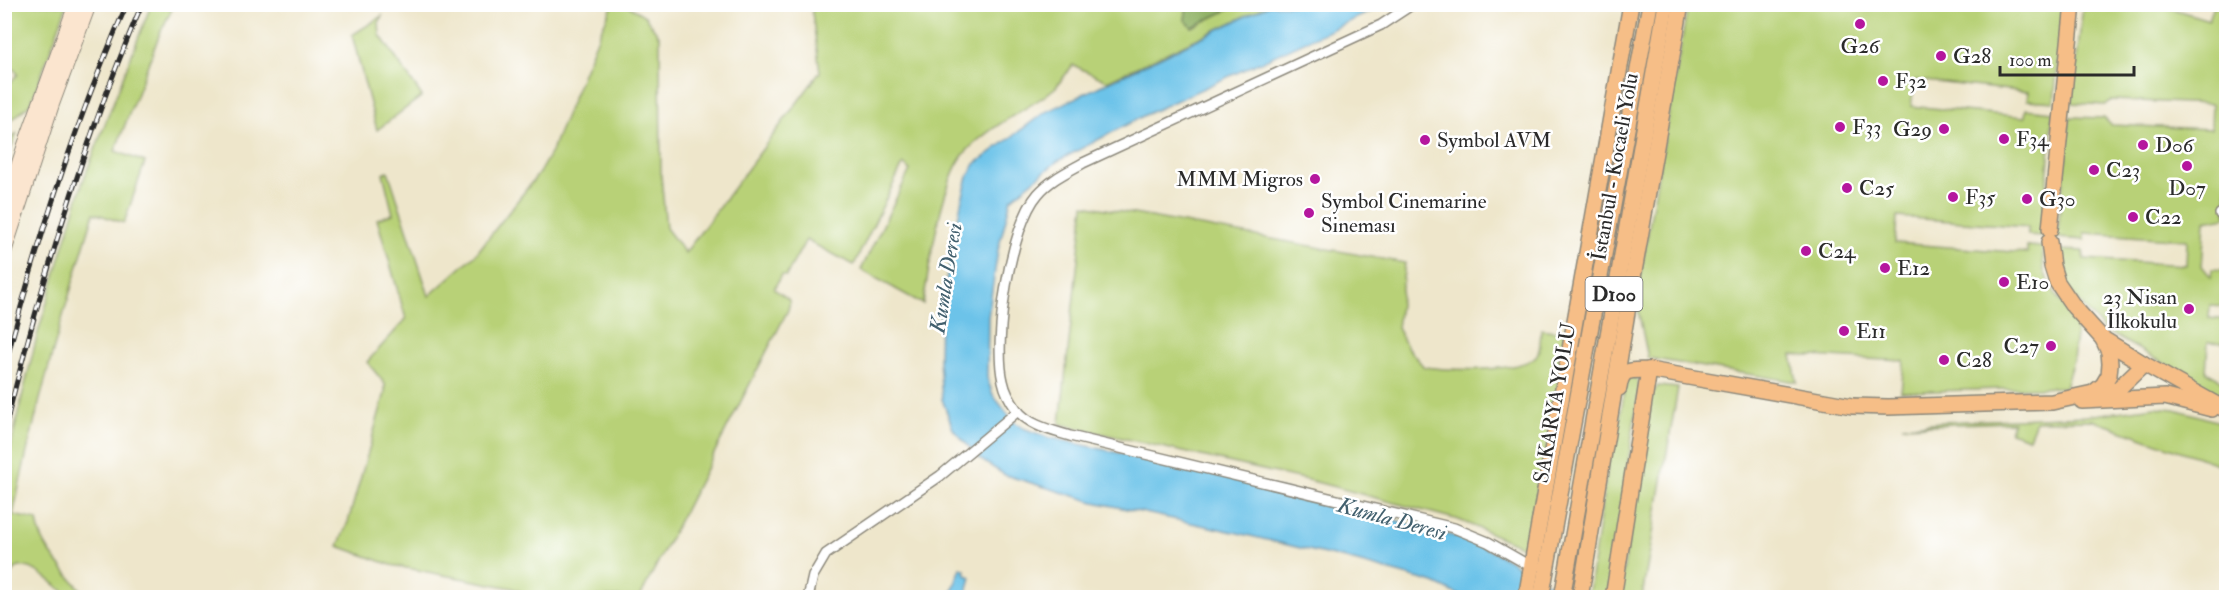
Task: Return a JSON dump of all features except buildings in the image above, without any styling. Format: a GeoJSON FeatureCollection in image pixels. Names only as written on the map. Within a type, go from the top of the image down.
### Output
{"type":"FeatureCollection","features":[{"type":"Feature","properties":{"kind":"main road"},"geometry":{"type":"LineString","coordinates":[[4,209],[76,4]]}},
{"type":"Feature","properties":{"kind":"main road"},"geometry":{"type":"LineString","coordinates":[[4,252],[48,115],[89,4]]}},
{"type":"Feature","properties":{"kind":"main road"},"geometry":{"type":"LineString","coordinates":[[1526,597],[1535,575],[1631,4]]}},
{"type":"Feature","properties":{"kind":"main road","name":"SAKARYA YOLU"},"geometry":{"type":"LineString","coordinates":[[1541,597],[1535,575],[1650,4]]}},
{"type":"Feature","properties":{"kind":"main road","name":"İstanbul - Kocaeli Yolu"},"geometry":{"type":"LineString","coordinates":[[1563,591],[1666,4]]}},
{"type":"Feature","properties":{"kind":"main road"},"geometry":{"type":"LineString","coordinates":[[1581,593],[1681,4]]}},
{"type":"Feature","properties":{"kind":"main road"},"geometry":{"type":"LineString","coordinates":[[2073,4],[2050,235],[2052,266],[2057,282],[2074,307],[2103,339],[2226,412]]}},
{"type":"Feature","properties":{"kind":"main road"},"geometry":{"type":"LineString","coordinates":[[1623,336],[1624,346],[1632,362],[1649,370]]}},
{"type":"Feature","properties":{"kind":"main road"},"geometry":{"type":"LineString","coordinates":[[2093,393],[2103,385],[2109,375],[2109,352],[2103,339]]}},
{"type":"Feature","properties":{"kind":"main road"},"geometry":{"type":"LineString","coordinates":[[2052,402],[2093,393],[2109,385],[2140,361]]}},
{"type":"Feature","properties":{"kind":"main road"},"geometry":{"type":"LineString","coordinates":[[2074,402],[2114,392],[2140,361]]}},
{"type":"Feature","properties":{"kind":"main road"},"geometry":{"type":"LineString","coordinates":[[1613,595],[1649,370]]}},
{"type":"Feature","properties":{"kind":"main road"},"geometry":{"type":"LineString","coordinates":[[1607,433],[1616,412],[1623,374],[1627,371],[1649,370],[1852,406],[2074,402],[2165,397],[2226,412]]}},
{"type":"Feature","properties":{"kind":"street"},"geometry":{"type":"LineString","coordinates":[[1413,4],[1395,18],[1379,26],[1083,163],[1050,183],[1037,195],[1027,211],[1019,234],[1002,318],[1000,350],[1003,381],[1016,413],[1036,425],[1070,436],[1454,528],[1488,542],[1535,575]]}},
{"type":"Feature","properties":{"kind":"street"},"geometry":{"type":"LineString","coordinates":[[808,597],[813,576],[826,554],[940,476],[1016,413]]}},
{"type":"Feature","properties":{"kind":"green space"},"geometry":{"type":"Polygon","coordinates":[[[5,4],[67,5],[31,103],[5,126],[5,109],[8,99],[5,88],[18,74],[5,60],[5,4]]]}},
{"type":"Feature","properties":{"kind":"green space"},"geometry":{"type":"Polygon","coordinates":[[[1187,4],[1238,5],[1192,27],[1185,20],[1187,4]]]}},
{"type":"Feature","properties":{"kind":"green space"},"geometry":{"type":"Polygon","coordinates":[[[151,5],[174,5],[160,33],[115,151],[145,162],[124,223],[94,213],[50,363],[13,515],[37,520],[39,531],[49,551],[87,597],[73,598],[35,570],[19,567],[11,574],[5,597],[5,473],[37,336],[83,181],[151,5]]]}},
{"type":"Feature","properties":{"kind":"green space"},"geometry":{"type":"Polygon","coordinates":[[[613,5],[627,5],[645,16],[660,37],[661,176],[666,228],[685,253],[820,72],[811,5],[1187,5],[1185,20],[1192,27],[1238,5],[1269,5],[1107,81],[1073,65],[1056,87],[1046,95],[972,145],[956,167],[949,184],[937,226],[923,304],[861,270],[910,170],[903,164],[854,265],[806,240],[786,276],[781,275],[774,289],[790,302],[788,310],[640,597],[532,597],[512,588],[391,565],[338,546],[348,522],[385,393],[385,384],[367,362],[406,319],[377,219],[393,214],[383,173],[388,171],[429,296],[476,254],[539,173],[551,152],[613,5]]]}},
{"type":"Feature","properties":{"kind":"green space"},"geometry":{"type":"Polygon","coordinates":[[[1688,5],[2063,5],[2054,102],[2027,100],[2028,92],[1915,80],[1911,106],[2025,117],[2026,109],[2053,112],[2042,236],[2028,235],[2028,227],[1897,217],[1895,243],[2027,253],[2027,246],[2042,247],[2044,271],[2051,287],[2077,325],[2073,360],[2065,387],[1901,392],[1904,361],[1792,355],[1797,382],[1648,358],[1636,300],[1688,5]]]}},
{"type":"Feature","properties":{"kind":"green space"},"geometry":{"type":"Polygon","coordinates":[[[2083,5],[2160,5],[2209,20],[2214,5],[2226,5],[2226,217],[2205,221],[2202,266],[2211,277],[2212,269],[2226,270],[2226,306],[2210,305],[2209,318],[2226,320],[2226,343],[2208,342],[2206,372],[2226,383],[2226,398],[2104,330],[2069,291],[2058,272],[2056,250],[2084,251],[2084,259],[2186,265],[2187,240],[2085,233],[2085,240],[2057,238],[2070,117],[2104,118],[2111,125],[2211,129],[2212,104],[2112,100],[2105,105],[2072,103],[2083,5]]]}},
{"type":"Feature","properties":{"kind":"green space"},"geometry":{"type":"Polygon","coordinates":[[[382,16],[379,23],[380,35],[422,96],[377,130],[352,35],[382,16]]]}},
{"type":"Feature","properties":{"kind":"green space"},"geometry":{"type":"Polygon","coordinates":[[[17,133],[5,163],[5,143],[17,133]]]}},
{"type":"Feature","properties":{"kind":"green space"},"geometry":{"type":"Polygon","coordinates":[[[1084,205],[1405,263],[1397,328],[1408,348],[1424,367],[1486,369],[1519,364],[1531,360],[1538,353],[1541,329],[1567,333],[1530,550],[1459,520],[1316,482],[1060,424],[1084,205]]]}},
{"type":"Feature","properties":{"kind":"green space"},"geometry":{"type":"Polygon","coordinates":[[[1628,378],[1636,378],[1639,390],[1608,597],[1589,598],[1612,437],[1619,426],[1628,378]]]}},
{"type":"Feature","properties":{"kind":"green space"},"geometry":{"type":"Polygon","coordinates":[[[1658,386],[1678,388],[1642,597],[1619,598],[1652,393],[1658,386]]]}},
{"type":"Feature","properties":{"kind":"green space"},"geometry":{"type":"Polygon","coordinates":[[[2155,407],[2175,409],[2226,424],[2226,467],[2092,420],[2036,421],[2029,438],[2010,432],[2013,422],[1902,426],[1941,422],[2086,416],[2155,407]]]}},
{"type":"Feature","properties":{"kind":"water"},"geometry":{"type":"Polygon","coordinates":[[[1269,5],[1385,5],[1145,115],[1058,161],[1011,199],[998,250],[988,317],[987,378],[993,395],[1013,421],[1023,428],[1047,437],[1269,486],[1468,540],[1510,560],[1530,577],[1589,597],[1463,597],[1434,583],[1350,560],[1094,502],[1005,475],[981,460],[953,429],[942,399],[939,361],[940,311],[961,203],[968,177],[975,164],[1044,113],[1269,5]]]}},
{"type":"Feature","properties":{"kind":"water"},"geometry":{"type":"Polygon","coordinates":[[[961,568],[965,570],[966,575],[971,577],[966,597],[950,597],[961,568]]]}},
{"type":"Feature","properties":{"kind":"railway"},"geometry":{"type":"LineString","coordinates":[[4,370],[29,277],[58,184],[90,93],[127,4]]}},
{"type":"Feature","properties":{"kind":"railway"},"geometry":{"type":"LineString","coordinates":[[4,432],[32,323],[64,215],[101,109],[142,4]]}},
{"type":"Feature","properties":{"kind":"place","name":"G26"},"geometry":{"type":"Point","coordinates":[1860,24]}},
{"type":"Feature","properties":{"kind":"place","name":"G28"},"geometry":{"type":"Point","coordinates":[1941,56]}},
{"type":"Feature","properties":{"kind":"place","name":"F32"},"geometry":{"type":"Point","coordinates":[1883,81]}},
{"type":"Feature","properties":{"kind":"place","name":"F33"},"geometry":{"type":"Point","coordinates":[1840,127]}},
{"type":"Feature","properties":{"kind":"place","name":"G29"},"geometry":{"type":"Point","coordinates":[1944,129]}},
{"type":"Feature","properties":{"kind":"place","name":"F34"},"geometry":{"type":"Point","coordinates":[2004,139]}},
{"type":"Feature","properties":{"kind":"place","name":"Symbol AVM"},"geometry":{"type":"Point","coordinates":[1425,140]}},
{"type":"Feature","properties":{"kind":"place","name":"D06"},"geometry":{"type":"Point","coordinates":[2143,145]}},
{"type":"Feature","properties":{"kind":"place","name":"D07"},"geometry":{"type":"Point","coordinates":[2187,166]}},
{"type":"Feature","properties":{"kind":"place","name":"C23"},"geometry":{"type":"Point","coordinates":[2094,170]}},
{"type":"Feature","properties":{"kind":"place","name":"MMM Migros"},"geometry":{"type":"Point","coordinates":[1315,179]}},
{"type":"Feature","properties":{"kind":"place","name":"C25"},"geometry":{"type":"Point","coordinates":[1847,188]}},
{"type":"Feature","properties":{"kind":"place","name":"F35"},"geometry":{"type":"Point","coordinates":[1953,197]}},
{"type":"Feature","properties":{"kind":"place","name":"G30"},"geometry":{"type":"Point","coordinates":[2027,199]}},
{"type":"Feature","properties":{"kind":"place","name":"Symbol Cinemarine Sineması"},"geometry":{"type":"Point","coordinates":[1309,213]}},
{"type":"Feature","properties":{"kind":"place","name":"C22"},"geometry":{"type":"Point","coordinates":[2133,217]}},
{"type":"Feature","properties":{"kind":"place","name":"C24"},"geometry":{"type":"Point","coordinates":[1806,251]}},
{"type":"Feature","properties":{"kind":"place","name":"E12"},"geometry":{"type":"Point","coordinates":[1885,268]}},
{"type":"Feature","properties":{"kind":"place","name":"E10"},"geometry":{"type":"Point","coordinates":[2004,282]}},
{"type":"Feature","properties":{"kind":"place","name":"23 Nisan İlkokulu"},"geometry":{"type":"Point","coordinates":[2189,309]}},
{"type":"Feature","properties":{"kind":"place","name":"E11"},"geometry":{"type":"Point","coordinates":[1844,331]}},
{"type":"Feature","properties":{"kind":"place","name":"C27"},"geometry":{"type":"Point","coordinates":[2051,346]}},
{"type":"Feature","properties":{"kind":"place","name":"C28"},"geometry":{"type":"Point","coordinates":[1944,360]}},
{"type":"Feature","properties":{"kind":"water label","name":"Kumla Deresi"},"geometry":{"type":"Point","coordinates":[946,278]}},
{"type":"Feature","properties":{"kind":"water label","name":"Kumla Deresi"},"geometry":{"type":"Point","coordinates":[1392,519]}}]}
